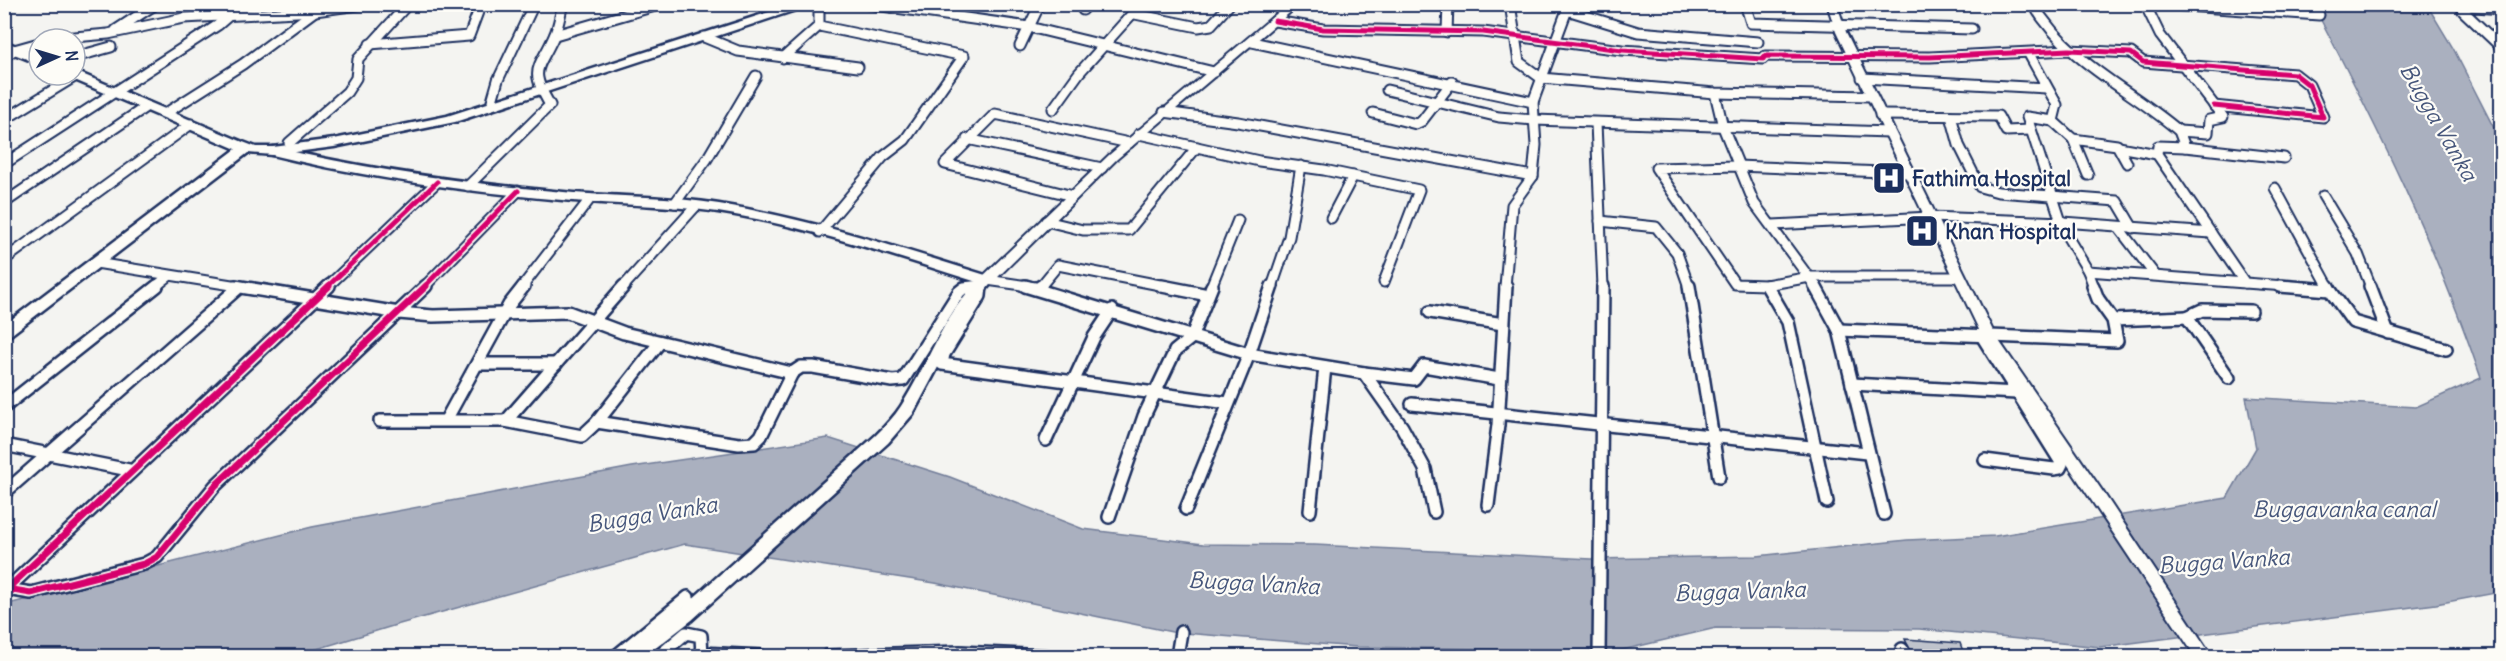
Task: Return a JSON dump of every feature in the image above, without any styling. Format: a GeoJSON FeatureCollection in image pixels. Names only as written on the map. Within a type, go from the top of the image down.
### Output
{"type":"FeatureCollection","features":[{"type":"Feature","properties":{"kind":"main road"},"geometry":{"type":"LineString","coordinates":[[273,152],[412,128],[493,107],[629,53],[790,4]]}},
{"type":"Feature","properties":{"kind":"main road"},"geometry":{"type":"LineString","coordinates":[[191,124],[260,144],[289,143],[411,122],[541,87],[808,4]]}},
{"type":"Feature","properties":{"kind":"main road"},"geometry":{"type":"LineString","coordinates":[[7,49],[27,56]]}},
{"type":"Feature","properties":{"kind":"main road"},"geometry":{"type":"LineString","coordinates":[[87,80],[242,147],[437,182],[590,198],[696,206],[820,232],[984,283],[949,329],[905,412],[882,439],[631,657]]}},
{"type":"Feature","properties":{"kind":"main road"},"geometry":{"type":"LineString","coordinates":[[4,334],[242,147]]}},
{"type":"Feature","properties":{"kind":"main road"},"geometry":{"type":"LineString","coordinates":[[4,322],[242,147]]}},
{"type":"Feature","properties":{"kind":"street"},"geometry":{"type":"LineString","coordinates":[[4,7],[10,4]]}},
{"type":"Feature","properties":{"kind":"street"},"geometry":{"type":"LineString","coordinates":[[108,34],[156,4]]}},
{"type":"Feature","properties":{"kind":"street"},"geometry":{"type":"LineString","coordinates":[[4,164],[218,25],[242,4]]}},
{"type":"Feature","properties":{"kind":"street"},"geometry":{"type":"LineString","coordinates":[[286,12],[295,4]]}},
{"type":"Feature","properties":{"kind":"street"},"geometry":{"type":"LineString","coordinates":[[87,35],[108,34],[184,18],[315,11],[365,4]]}},
{"type":"Feature","properties":{"kind":"street"},"geometry":{"type":"LineString","coordinates":[[289,143],[347,92],[356,78],[358,59],[408,4]]}},
{"type":"Feature","properties":{"kind":"street"},"geometry":{"type":"LineString","coordinates":[[370,44],[469,36],[481,4]]}},
{"type":"Feature","properties":{"kind":"street"},"geometry":{"type":"LineString","coordinates":[[492,100],[498,80],[534,4]]}},
{"type":"Feature","properties":{"kind":"street"},"geometry":{"type":"LineString","coordinates":[[468,186],[550,105],[541,87],[537,67],[555,35],[563,4]]}},
{"type":"Feature","properties":{"kind":"street"},"geometry":{"type":"LineString","coordinates":[[555,35],[662,4]]}},
{"type":"Feature","properties":{"kind":"street"},"geometry":{"type":"LineString","coordinates":[[783,58],[819,26],[819,4]]}},
{"type":"Feature","properties":{"kind":"street"},"geometry":{"type":"LineString","coordinates":[[868,4],[1029,27],[1214,72]]}},
{"type":"Feature","properties":{"kind":"street"},"geometry":{"type":"LineString","coordinates":[[1020,46],[1040,4]]}},
{"type":"Feature","properties":{"kind":"street"},"geometry":{"type":"LineString","coordinates":[[1053,109],[1104,44],[1135,14],[1141,4]]}},
{"type":"Feature","properties":{"kind":"street"},"geometry":{"type":"LineString","coordinates":[[1135,14],[1198,27],[1211,25],[1230,4]]}},
{"type":"Feature","properties":{"kind":"street"},"geometry":{"type":"LineString","coordinates":[[1228,404],[942,364],[944,354],[980,297],[984,283],[1139,134],[1295,4]]}},
{"type":"Feature","properties":{"kind":"street"},"geometry":{"type":"LineString","coordinates":[[1447,32],[1448,4]]}},
{"type":"Feature","properties":{"kind":"street"},"geometry":{"type":"LineString","coordinates":[[1510,4],[1517,36],[1519,62],[1541,78],[1715,93],[1871,96]]}},
{"type":"Feature","properties":{"kind":"street"},"geometry":{"type":"LineString","coordinates":[[1745,4],[1765,56]]}},
{"type":"Feature","properties":{"kind":"street"},"geometry":{"type":"LineString","coordinates":[[1832,4],[1838,25],[1852,57],[1959,277],[1985,336],[2016,393],[2062,464],[2060,468],[2054,469],[1985,460]]}},
{"type":"Feature","properties":{"kind":"street"},"geometry":{"type":"LineString","coordinates":[[2034,4],[2040,18],[2069,50],[2180,130],[2208,133],[2209,120],[2222,118],[2160,35],[2145,4]]}},
{"type":"Feature","properties":{"kind":"street"},"geometry":{"type":"LineString","coordinates":[[2157,4],[2319,15]]}},
{"type":"Feature","properties":{"kind":"street"},"geometry":{"type":"LineString","coordinates":[[2275,4],[2281,13]]}},
{"type":"Feature","properties":{"kind":"street"},"geometry":{"type":"LineString","coordinates":[[2502,9],[2488,6],[2462,6],[2463,11],[2502,48]]}},
{"type":"Feature","properties":{"kind":"street"},"geometry":{"type":"LineString","coordinates":[[1488,505],[1498,411],[1512,205],[1533,176],[1536,145],[1533,102],[1567,10],[1638,32],[1758,42]]}},
{"type":"Feature","properties":{"kind":"street"},"geometry":{"type":"LineString","coordinates":[[166,113],[243,64],[315,11]]}},
{"type":"Feature","properties":{"kind":"street"},"geometry":{"type":"LineString","coordinates":[[1275,21],[1323,29],[1517,36],[1554,43],[1763,59],[1765,56],[2029,54],[2069,50],[2131,53],[2143,62],[2295,74],[2309,85],[2323,117],[2214,106]]}},
{"type":"Feature","properties":{"kind":"street"},"geometry":{"type":"LineString","coordinates":[[1752,23],[1972,29]]}},
{"type":"Feature","properties":{"kind":"street"},"geometry":{"type":"LineString","coordinates":[[819,26],[964,57],[905,140],[883,158],[820,232]]}},
{"type":"Feature","properties":{"kind":"street"},"geometry":{"type":"LineString","coordinates":[[704,37],[738,51],[858,67]]}},
{"type":"Feature","properties":{"kind":"street"},"geometry":{"type":"LineString","coordinates":[[1252,42],[1307,56],[1452,82],[1533,102]]}},
{"type":"Feature","properties":{"kind":"street"},"geometry":{"type":"LineString","coordinates":[[7,49],[27,45]]}},
{"type":"Feature","properties":{"kind":"street"},"geometry":{"type":"LineString","coordinates":[[87,54],[111,47]]}},
{"type":"Feature","properties":{"kind":"street"},"geometry":{"type":"LineString","coordinates":[[2029,54],[2057,105],[2054,121]]}},
{"type":"Feature","properties":{"kind":"street"},"geometry":{"type":"LineString","coordinates":[[675,203],[707,159],[756,76]]}},
{"type":"Feature","properties":{"kind":"street"},"geometry":{"type":"LineString","coordinates":[[1862,78],[2046,88]]}},
{"type":"Feature","properties":{"kind":"street"},"geometry":{"type":"LineString","coordinates":[[1373,113],[1416,124],[1422,121],[1452,82]]}},
{"type":"Feature","properties":{"kind":"street"},"geometry":{"type":"LineString","coordinates":[[4,120],[57,87]]}},
{"type":"Feature","properties":{"kind":"street"},"geometry":{"type":"LineString","coordinates":[[1387,90],[1499,117],[1534,120],[1889,132]]}},
{"type":"Feature","properties":{"kind":"street"},"geometry":{"type":"LineString","coordinates":[[1715,93],[1723,127],[1754,203],[1773,225],[1809,277],[1839,330],[1884,514]]}},
{"type":"Feature","properties":{"kind":"street"},"geometry":{"type":"LineString","coordinates":[[4,203],[147,106]]}},
{"type":"Feature","properties":{"kind":"street"},"geometry":{"type":"LineString","coordinates":[[1164,112],[1238,122],[1533,176]]}},
{"type":"Feature","properties":{"kind":"street"},"geometry":{"type":"LineString","coordinates":[[1073,196],[945,165],[989,117],[998,114],[1130,143]]}},
{"type":"Feature","properties":{"kind":"street"},"geometry":{"type":"LineString","coordinates":[[1880,115],[1998,116],[2006,131],[2030,130]]}},
{"type":"Feature","properties":{"kind":"street"},"geometry":{"type":"LineString","coordinates":[[1951,116],[1959,145],[1980,188],[1998,192],[2117,201],[2133,228]]}},
{"type":"Feature","properties":{"kind":"street"},"geometry":{"type":"LineString","coordinates":[[1839,330],[2117,341],[2113,320],[2098,299],[2088,271],[2064,231],[2063,222],[2052,197],[2027,117],[2054,121],[2073,139],[2088,175]]}},
{"type":"Feature","properties":{"kind":"street"},"geometry":{"type":"LineString","coordinates":[[1596,123],[1604,424],[1599,657]]}},
{"type":"Feature","properties":{"kind":"street"},"geometry":{"type":"LineString","coordinates":[[4,260],[191,124]]}},
{"type":"Feature","properties":{"kind":"street"},"geometry":{"type":"LineString","coordinates":[[2180,130],[2185,147]]}},
{"type":"Feature","properties":{"kind":"street"},"geometry":{"type":"LineString","coordinates":[[1139,134],[1259,161],[1301,166],[1419,190],[1384,282]]}},
{"type":"Feature","properties":{"kind":"street"},"geometry":{"type":"LineString","coordinates":[[967,139],[1102,168]]}},
{"type":"Feature","properties":{"kind":"street"},"geometry":{"type":"LineString","coordinates":[[2073,139],[2157,154]]}},
{"type":"Feature","properties":{"kind":"street"},"geometry":{"type":"LineString","coordinates":[[2245,283],[2157,154],[2158,146],[2284,158]]}},
{"type":"Feature","properties":{"kind":"street"},"geometry":{"type":"LineString","coordinates":[[1046,221],[1083,230],[1129,230],[1197,147]]}},
{"type":"Feature","properties":{"kind":"street"},"geometry":{"type":"LineString","coordinates":[[2119,147],[2127,163]]}},
{"type":"Feature","properties":{"kind":"street"},"geometry":{"type":"LineString","coordinates":[[1186,509],[1249,354],[1290,237],[1301,166]]}},
{"type":"Feature","properties":{"kind":"street"},"geometry":{"type":"LineString","coordinates":[[1908,172],[1737,166],[1656,168],[1672,196],[1736,284],[1766,285],[1809,277],[1959,277]]}},
{"type":"Feature","properties":{"kind":"street"},"geometry":{"type":"LineString","coordinates":[[1331,218],[1353,176]]}},
{"type":"Feature","properties":{"kind":"street"},"geometry":{"type":"LineString","coordinates":[[437,182],[316,301],[129,470],[7,589],[31,593],[144,564],[157,557],[215,486],[399,313],[518,191]]}},
{"type":"Feature","properties":{"kind":"street"},"geometry":{"type":"LineString","coordinates":[[2275,188],[2330,290],[2351,320],[2446,349]]}},
{"type":"Feature","properties":{"kind":"street"},"geometry":{"type":"LineString","coordinates":[[2323,196],[2358,254],[2388,333]]}},
{"type":"Feature","properties":{"kind":"street"},"geometry":{"type":"LineString","coordinates":[[447,418],[504,314],[590,198]]}},
{"type":"Feature","properties":{"kind":"street"},"geometry":{"type":"LineString","coordinates":[[506,421],[595,321],[651,252],[696,206]]}},
{"type":"Feature","properties":{"kind":"street"},"geometry":{"type":"LineString","coordinates":[[1773,225],[1930,218],[2063,222],[2211,233]]}},
{"type":"Feature","properties":{"kind":"street"},"geometry":{"type":"LineString","coordinates":[[1109,517],[1137,435],[1175,351],[1191,338],[1238,220]]}},
{"type":"Feature","properties":{"kind":"street"},"geometry":{"type":"LineString","coordinates":[[1600,221],[1656,227],[1677,253],[1688,281],[1719,477]]}},
{"type":"Feature","properties":{"kind":"street"},"geometry":{"type":"LineString","coordinates":[[2118,227],[2155,275]]}},
{"type":"Feature","properties":{"kind":"street"},"geometry":{"type":"LineString","coordinates":[[96,263],[237,289],[399,313],[433,316],[568,312],[586,315],[605,328],[792,373]]}},
{"type":"Feature","properties":{"kind":"street"},"geometry":{"type":"LineString","coordinates":[[1039,288],[1058,265],[1208,295]]}},
{"type":"Feature","properties":{"kind":"street"},"geometry":{"type":"LineString","coordinates":[[2088,271],[2330,290]]}},
{"type":"Feature","properties":{"kind":"street"},"geometry":{"type":"LineString","coordinates":[[4,407],[169,276]]}},
{"type":"Feature","properties":{"kind":"street"},"geometry":{"type":"LineString","coordinates":[[597,422],[740,444],[754,443],[761,436],[792,373],[801,367],[813,367],[892,381],[903,380],[959,292],[964,288],[984,283],[1039,288],[1112,309],[1191,338],[1249,354],[1414,379],[1424,366],[1499,379]]}},
{"type":"Feature","properties":{"kind":"street"},"geometry":{"type":"LineString","coordinates":[[1766,285],[1788,322],[1827,502]]}},
{"type":"Feature","properties":{"kind":"street"},"geometry":{"type":"LineString","coordinates":[[4,494],[237,289]]}},
{"type":"Feature","properties":{"kind":"street"},"geometry":{"type":"LineString","coordinates":[[1046,440],[1094,337],[1112,309]]}},
{"type":"Feature","properties":{"kind":"street"},"geometry":{"type":"LineString","coordinates":[[2113,320],[2187,317],[2202,310],[2251,311]]}},
{"type":"Feature","properties":{"kind":"street"},"geometry":{"type":"LineString","coordinates":[[1430,312],[1503,324]]}},
{"type":"Feature","properties":{"kind":"street"},"geometry":{"type":"LineString","coordinates":[[2187,317],[2229,378]]}},
{"type":"Feature","properties":{"kind":"street"},"geometry":{"type":"LineString","coordinates":[[1985,336],[2098,496],[2204,657]]}},
{"type":"Feature","properties":{"kind":"street"},"geometry":{"type":"LineString","coordinates":[[380,421],[404,423],[447,418],[506,421],[582,436],[597,422],[660,342]]}},
{"type":"Feature","properties":{"kind":"street"},"geometry":{"type":"LineString","coordinates":[[478,364],[556,364]]}},
{"type":"Feature","properties":{"kind":"street"},"geometry":{"type":"LineString","coordinates":[[1310,512],[1325,367]]}},
{"type":"Feature","properties":{"kind":"street"},"geometry":{"type":"LineString","coordinates":[[1364,373],[1402,427],[1425,469],[1434,512]]}},
{"type":"Feature","properties":{"kind":"street"},"geometry":{"type":"LineString","coordinates":[[1852,384],[2016,393]]}},
{"type":"Feature","properties":{"kind":"street"},"geometry":{"type":"LineString","coordinates":[[1412,404],[1498,411],[1868,453]]}},
{"type":"Feature","properties":{"kind":"street"},"geometry":{"type":"LineString","coordinates":[[4,445],[129,470]]}},
{"type":"Feature","properties":{"kind":"street"},"geometry":{"type":"LineString","coordinates":[[616,657],[687,606]]}},
{"type":"Feature","properties":{"kind":"street"},"geometry":{"type":"LineString","coordinates":[[1177,657],[1181,632]]}},
{"type":"Feature","properties":{"kind":"street"},"geometry":{"type":"LineString","coordinates":[[659,657],[686,633],[700,636],[702,655],[761,657]]}},
{"type":"Feature","properties":{"kind":"street"},"geometry":{"type":"LineString","coordinates":[[827,657],[960,652],[1050,657]]}},
{"type":"Feature","properties":{"kind":"water","name":"Buggavanka canal"},"geometry":{"type":"Polygon","coordinates":[[[2313,5],[2427,5],[2453,48],[2501,142],[2501,592],[2436,604],[2100,647],[1919,629],[1716,628],[1618,651],[1357,647],[1172,632],[935,583],[685,544],[294,656],[5,656],[4,605],[312,527],[632,467],[828,438],[950,477],[1083,529],[1203,544],[1315,545],[1592,559],[1757,556],[1907,540],[1995,536],[2227,498],[2256,448],[2246,397],[2416,407],[2481,378],[2464,329],[2425,234],[2360,97],[2313,5]]]}},
{"type":"Feature","properties":{"kind":"building"},"geometry":{"type":"Polygon","coordinates":[[[1905,639],[1960,643],[1965,657],[1913,657],[1905,639]]]}},
{"type":"Feature","properties":{"kind":"cycle path"},"geometry":{"type":"LineString","coordinates":[[1275,21],[1323,29],[1483,32],[1622,50],[1763,59],[1765,56],[1930,57],[2029,54],[2069,50],[2131,53],[2143,62],[2295,74],[2309,85],[2323,117],[2214,106]]}},
{"type":"Feature","properties":{"kind":"cycle path"},"geometry":{"type":"LineString","coordinates":[[437,182],[7,589],[31,593],[144,564],[157,557],[215,486],[450,263],[518,191]]}},
{"type":"Feature","properties":{"kind":"place","name":"Fathima Hospital"},"geometry":{"type":"Point","coordinates":[1889,178]}},
{"type":"Feature","properties":{"kind":"place","name":"Khan Hospital"},"geometry":{"type":"Point","coordinates":[1922,231]}},
{"type":"Feature","properties":{"kind":"water label","name":"Bugga Vanka"},"geometry":{"type":"Point","coordinates":[2439,122]}},
{"type":"Feature","properties":{"kind":"water label","name":"Bugga Vanka"},"geometry":{"type":"Point","coordinates":[652,514]}},
{"type":"Feature","properties":{"kind":"water label","name":"Bugga Vanka"},"geometry":{"type":"Point","coordinates":[2224,561]}},
{"type":"Feature","properties":{"kind":"water label","name":"Bugga Vanka"},"geometry":{"type":"Point","coordinates":[1254,583]}},
{"type":"Feature","properties":{"kind":"water label","name":"Bugga Vanka"},"geometry":{"type":"Point","coordinates":[1740,591]}}]}
